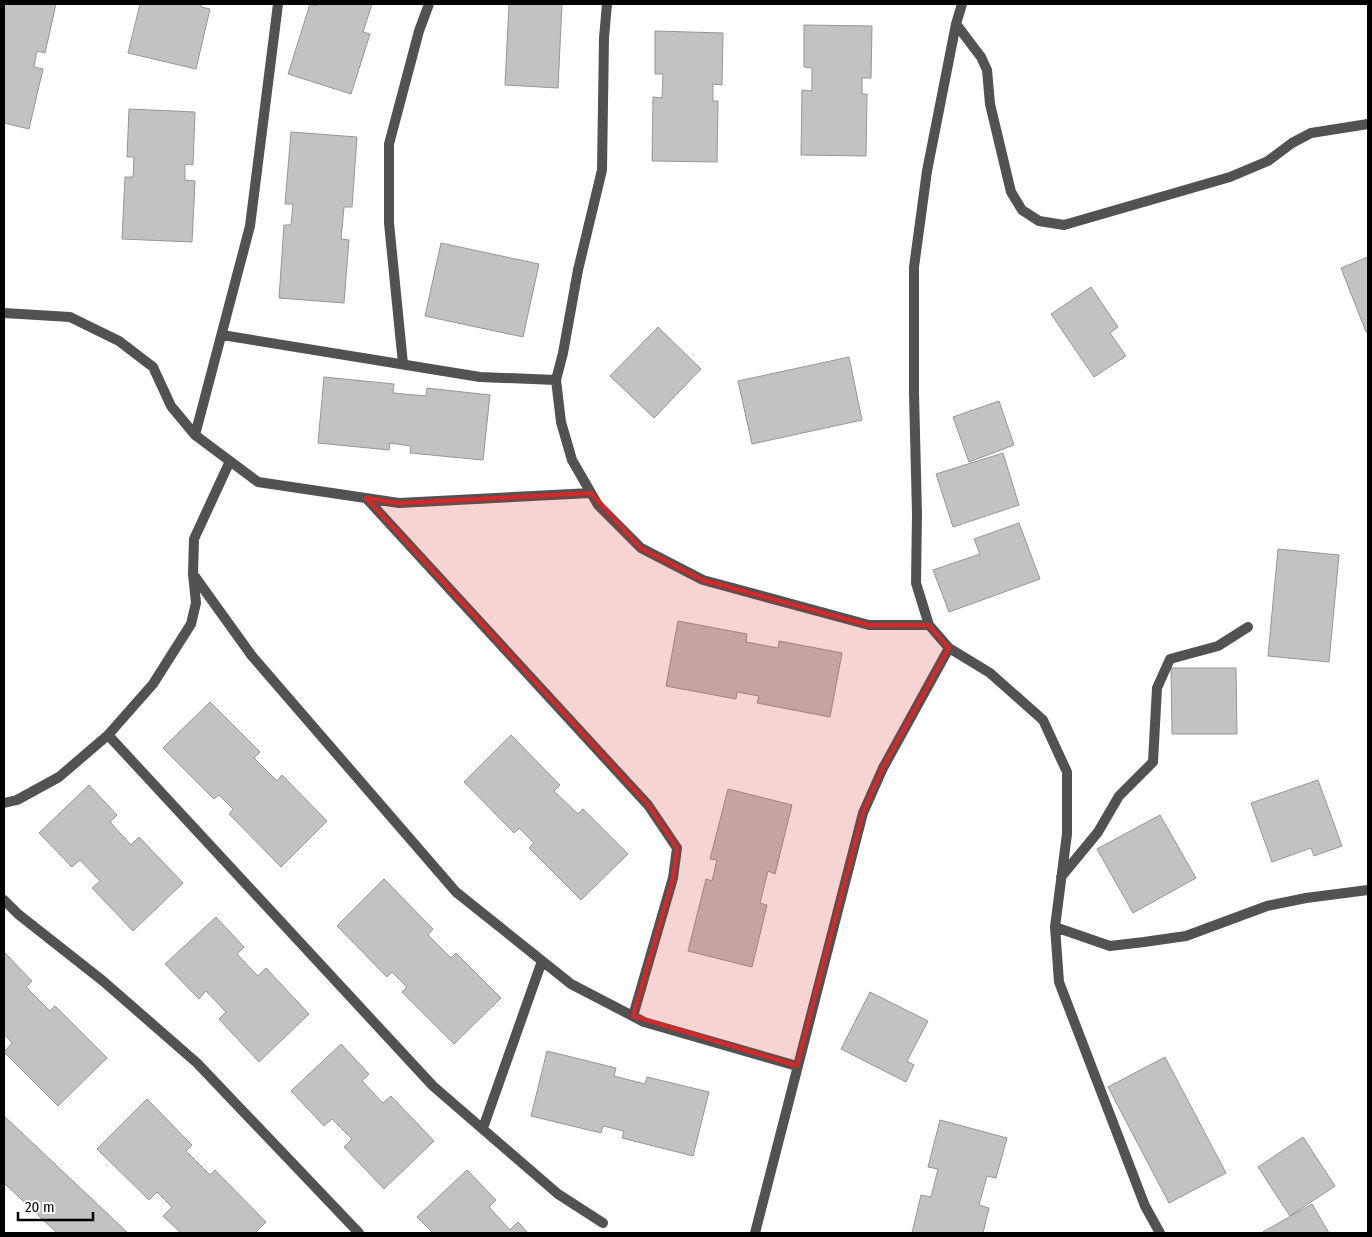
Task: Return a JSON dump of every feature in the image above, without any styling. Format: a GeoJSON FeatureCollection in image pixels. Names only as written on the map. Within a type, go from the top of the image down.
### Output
{"type":"FeatureCollection","features":[{"type":"Feature","properties":{"kind":"street"},"geometry":{"type":"LineString","coordinates":[[196,435],[250,226],[278,4]]}},
{"type":"Feature","properties":{"kind":"street"},"geometry":{"type":"LineString","coordinates":[[403,364],[389,223],[389,144],[419,31],[429,4]]}},
{"type":"Feature","properties":{"kind":"street"},"geometry":{"type":"LineString","coordinates":[[607,4],[604,38],[602,170],[578,270],[563,353],[556,380],[561,422],[572,460],[598,506],[641,548],[703,580],[869,625],[929,625]]}},
{"type":"Feature","properties":{"kind":"street"},"geometry":{"type":"LineString","coordinates":[[962,4],[956,24],[927,171],[914,267],[916,583],[929,625],[949,648],[990,673],[1043,720],[1067,772],[1067,834],[1055,926],[1059,982],[1145,1206],[1160,1233]]}},
{"type":"Feature","properties":{"kind":"street"},"geometry":{"type":"LineString","coordinates":[[956,24],[981,57],[987,70],[990,104],[1011,192],[1022,210],[1039,221],[1064,225],[1230,177],[1268,161],[1311,133],[1368,124]]}},
{"type":"Feature","properties":{"kind":"street"},"geometry":{"type":"LineString","coordinates":[[4,313],[70,317],[119,341],[153,366],[171,406],[196,435],[258,482],[399,503],[591,493]]}},
{"type":"Feature","properties":{"kind":"street"},"geometry":{"type":"LineString","coordinates":[[222,335],[480,377],[556,380]]}},
{"type":"Feature","properties":{"kind":"street"},"geometry":{"type":"LineString","coordinates":[[4,803],[17,800],[59,777],[108,735],[153,684],[191,624],[196,603],[193,574],[194,539],[230,461]]}},
{"type":"Feature","properties":{"kind":"street"},"geometry":{"type":"LineString","coordinates":[[366,498],[648,805],[677,848],[673,878],[633,1016]]}},
{"type":"Feature","properties":{"kind":"street"},"geometry":{"type":"LineString","coordinates":[[193,574],[252,656],[456,892],[571,984],[644,1022],[797,1066]]}},
{"type":"Feature","properties":{"kind":"street"},"geometry":{"type":"LineString","coordinates":[[1061,877],[1098,832],[1119,796],[1153,762],[1157,688],[1170,659],[1218,646],[1248,627]]}},
{"type":"Feature","properties":{"kind":"street"},"geometry":{"type":"LineString","coordinates":[[755,1233],[863,813],[883,768],[949,648]]}},
{"type":"Feature","properties":{"kind":"street"},"geometry":{"type":"LineString","coordinates":[[108,735],[433,1086],[558,1194],[603,1223]]}},
{"type":"Feature","properties":{"kind":"street"},"geometry":{"type":"LineString","coordinates":[[1055,926],[1110,946],[1186,936],[1267,906],[1306,898],[1368,890]]}},
{"type":"Feature","properties":{"kind":"street"},"geometry":{"type":"LineString","coordinates":[[4,900],[18,914],[103,981],[197,1063],[358,1233]]}},
{"type":"Feature","properties":{"kind":"street"},"geometry":{"type":"LineString","coordinates":[[483,1128],[542,961]]}},
{"type":"Feature","properties":{"kind":"highlighted area"},"geometry":{"type":"Polygon","coordinates":[[[591,493],[641,548],[703,580],[869,625],[929,625],[949,648],[883,768],[863,813],[797,1066],[633,1016],[673,878],[677,848],[648,805],[366,498],[399,503],[591,493]]]}},
{"type":"Feature","properties":{"kind":"building"},"geometry":{"type":"Polygon","coordinates":[[[4,4],[56,4],[45,53],[37,51],[34,67],[43,69],[29,129],[4,123],[4,4]]]}},
{"type":"Feature","properties":{"kind":"building"},"geometry":{"type":"Polygon","coordinates":[[[140,4],[201,4],[201,7],[210,9],[196,69],[128,53],[140,4]]]}},
{"type":"Feature","properties":{"kind":"building"},"geometry":{"type":"Polygon","coordinates":[[[310,4],[317,6],[318,4],[372,4],[363,32],[370,34],[351,94],[288,74],[310,4]]]}},
{"type":"Feature","properties":{"kind":"building"},"geometry":{"type":"Polygon","coordinates":[[[509,4],[562,4],[558,88],[505,85],[509,4]]]}},
{"type":"Feature","properties":{"kind":"building"},"geometry":{"type":"Polygon","coordinates":[[[804,25],[872,26],[871,78],[862,78],[862,94],[867,94],[866,156],[801,155],[802,90],[812,91],[812,68],[804,67],[804,25]]]}},
{"type":"Feature","properties":{"kind":"building"},"geometry":{"type":"Polygon","coordinates":[[[655,31],[723,33],[722,85],[713,84],[713,101],[718,101],[717,162],[652,161],[653,97],[662,98],[663,74],[655,74],[655,31]]]}},
{"type":"Feature","properties":{"kind":"building"},"geometry":{"type":"Polygon","coordinates":[[[129,109],[195,112],[193,165],[185,164],[185,180],[195,181],[192,242],[122,239],[125,177],[133,177],[134,157],[127,157],[129,109]]]}},
{"type":"Feature","properties":{"kind":"building"},"geometry":{"type":"Polygon","coordinates":[[[291,132],[357,137],[352,207],[344,207],[341,239],[349,240],[344,303],[279,298],[284,225],[291,225],[293,204],[285,204],[291,132]]]}},
{"type":"Feature","properties":{"kind":"building"},"geometry":{"type":"Polygon","coordinates":[[[441,243],[539,264],[523,337],[425,316],[441,243]]]}},
{"type":"Feature","properties":{"kind":"building"},"geometry":{"type":"Polygon","coordinates":[[[1368,257],[1368,331],[1366,332],[1341,268],[1368,257]]]}},
{"type":"Feature","properties":{"kind":"building"},"geometry":{"type":"Polygon","coordinates":[[[1091,287],[1118,327],[1110,333],[1126,356],[1094,377],[1051,314],[1091,287]]]}},
{"type":"Feature","properties":{"kind":"building"},"geometry":{"type":"Polygon","coordinates":[[[658,327],[701,369],[654,418],[610,376],[658,327]]]}},
{"type":"Feature","properties":{"kind":"building"},"geometry":{"type":"Polygon","coordinates":[[[849,357],[862,420],[752,444],[738,381],[849,357]]]}},
{"type":"Feature","properties":{"kind":"building"},"geometry":{"type":"Polygon","coordinates":[[[324,377],[394,384],[393,393],[426,396],[427,388],[490,395],[483,460],[410,453],[411,446],[390,443],[389,450],[318,443],[324,377]]]}},
{"type":"Feature","properties":{"kind":"building"},"geometry":{"type":"Polygon","coordinates":[[[999,401],[1014,445],[969,462],[953,417],[999,401]]]}},
{"type":"Feature","properties":{"kind":"building"},"geometry":{"type":"Polygon","coordinates":[[[1003,453],[1019,505],[953,527],[936,474],[1003,453]]]}},
{"type":"Feature","properties":{"kind":"building"},"geometry":{"type":"Polygon","coordinates":[[[1019,523],[1040,579],[949,612],[933,570],[980,554],[974,539],[1019,523]]]}},
{"type":"Feature","properties":{"kind":"building"},"geometry":{"type":"Polygon","coordinates":[[[1278,549],[1339,555],[1329,662],[1268,656],[1278,549]]]}},
{"type":"Feature","properties":{"kind":"building"},"geometry":{"type":"Polygon","coordinates":[[[678,621],[747,634],[746,642],[778,648],[779,641],[842,653],[830,717],[757,703],[759,696],[737,692],[736,699],[666,686],[678,621]]]}},
{"type":"Feature","properties":{"kind":"building"},"geometry":{"type":"Polygon","coordinates":[[[1171,668],[1236,668],[1237,734],[1172,734],[1171,668]]]}},
{"type":"Feature","properties":{"kind":"building"},"geometry":{"type":"Polygon","coordinates":[[[210,702],[260,752],[254,758],[277,781],[282,775],[327,821],[281,867],[229,814],[233,809],[219,795],[214,799],[163,748],[210,702]]]}},
{"type":"Feature","properties":{"kind":"building"},"geometry":{"type":"Polygon","coordinates":[[[511,735],[560,785],[554,791],[578,814],[583,809],[628,854],[581,900],[529,848],[534,843],[519,828],[514,833],[464,782],[511,735]]]}},
{"type":"Feature","properties":{"kind":"building"},"geometry":{"type":"Polygon","coordinates":[[[1318,780],[1342,846],[1314,856],[1311,848],[1272,862],[1251,803],[1318,780]]]}},
{"type":"Feature","properties":{"kind":"building"},"geometry":{"type":"Polygon","coordinates":[[[89,785],[117,815],[110,822],[131,845],[139,837],[183,883],[133,931],[92,888],[100,881],[80,860],[72,867],[39,833],[89,785]]]}},
{"type":"Feature","properties":{"kind":"building"},"geometry":{"type":"Polygon","coordinates":[[[728,789],[792,805],[775,874],[768,871],[760,903],[767,905],[752,967],[688,951],[706,879],[712,881],[717,860],[710,859],[728,789]]]}},
{"type":"Feature","properties":{"kind":"building"},"geometry":{"type":"Polygon","coordinates":[[[1160,815],[1196,878],[1133,913],[1097,849],[1160,815]]]}},
{"type":"Feature","properties":{"kind":"building"},"geometry":{"type":"Polygon","coordinates":[[[384,879],[433,929],[428,935],[451,958],[456,953],[501,998],[454,1044],[402,992],[407,987],[392,972],[387,977],[337,926],[384,879]]]}},
{"type":"Feature","properties":{"kind":"building"},"geometry":{"type":"Polygon","coordinates":[[[216,917],[244,947],[237,954],[258,976],[266,968],[309,1014],[259,1062],[219,1019],[226,1012],[206,991],[199,999],[165,964],[216,917]]]}},
{"type":"Feature","properties":{"kind":"building"},"geometry":{"type":"Polygon","coordinates":[[[4,952],[32,981],[26,987],[50,1011],[55,1006],[107,1058],[58,1106],[4,1052],[12,1043],[4,1034],[4,952]]]}},
{"type":"Feature","properties":{"kind":"building"},"geometry":{"type":"Polygon","coordinates":[[[870,992],[928,1021],[907,1061],[914,1065],[906,1082],[841,1049],[870,992]]]}},
{"type":"Feature","properties":{"kind":"building"},"geometry":{"type":"Polygon","coordinates":[[[341,1044],[369,1074],[362,1081],[383,1103],[391,1096],[434,1141],[384,1189],[344,1147],[352,1139],[332,1119],[324,1126],[291,1091],[341,1044]]]}},
{"type":"Feature","properties":{"kind":"building"},"geometry":{"type":"Polygon","coordinates":[[[547,1051],[616,1068],[614,1076],[645,1084],[647,1077],[709,1092],[693,1156],[622,1138],[624,1131],[603,1126],[601,1133],[531,1116],[547,1051]]]}},
{"type":"Feature","properties":{"kind":"building"},"geometry":{"type":"Polygon","coordinates":[[[1165,1057],[1226,1173],[1169,1203],[1108,1087],[1165,1057]]]}},
{"type":"Feature","properties":{"kind":"building"},"geometry":{"type":"Polygon","coordinates":[[[147,1099],[192,1145],[186,1151],[210,1175],[215,1170],[266,1222],[255,1233],[181,1233],[163,1216],[172,1207],[157,1192],[149,1200],[97,1149],[147,1099]]]}},
{"type":"Feature","properties":{"kind":"building"},"geometry":{"type":"Polygon","coordinates":[[[4,1116],[128,1233],[57,1233],[4,1183],[4,1116]]]}},
{"type":"Feature","properties":{"kind":"building"},"geometry":{"type":"Polygon","coordinates":[[[940,1120],[1007,1138],[996,1178],[987,1176],[979,1205],[989,1208],[983,1233],[912,1233],[921,1195],[931,1197],[938,1169],[928,1167],[940,1120]]]}},
{"type":"Feature","properties":{"kind":"building"},"geometry":{"type":"Polygon","coordinates":[[[1303,1137],[1335,1186],[1290,1216],[1258,1167],[1303,1137]]]}},
{"type":"Feature","properties":{"kind":"building"},"geometry":{"type":"Polygon","coordinates":[[[467,1170],[496,1200],[489,1207],[510,1230],[518,1222],[528,1233],[433,1233],[417,1217],[467,1170]]]}},
{"type":"Feature","properties":{"kind":"building"},"geometry":{"type":"Polygon","coordinates":[[[1312,1204],[1329,1233],[1261,1233],[1312,1204]]]}}]}
